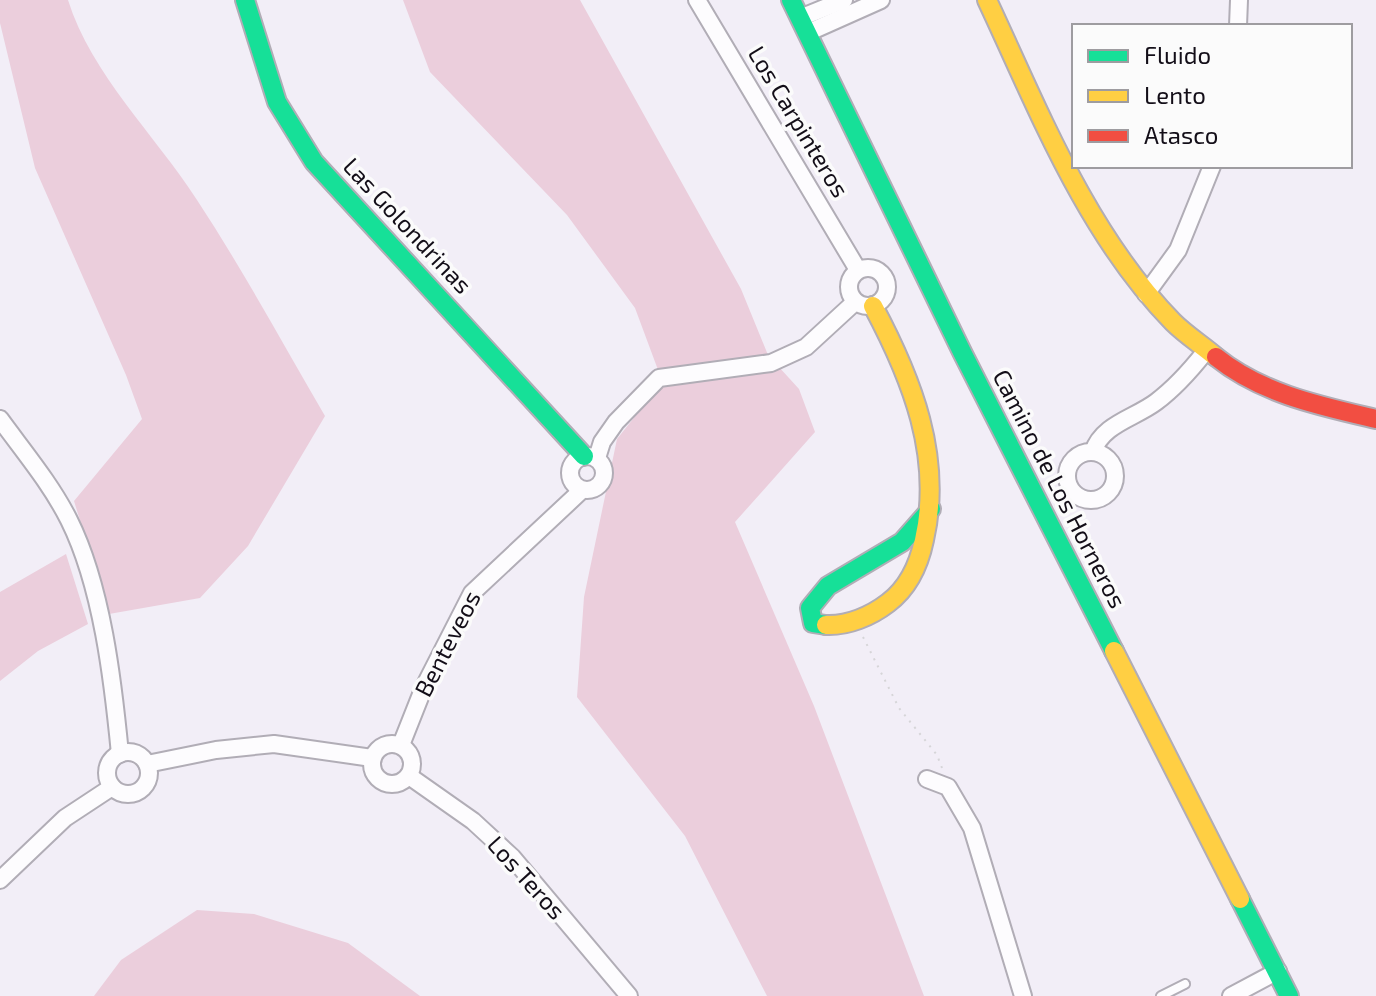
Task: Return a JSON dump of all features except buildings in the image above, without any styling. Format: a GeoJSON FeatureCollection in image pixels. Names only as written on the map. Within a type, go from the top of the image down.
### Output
{"type":"FeatureCollection","features":[{"type":"Feature","properties":{"kind":"street","name":"Las Golondrinas"},"geometry":{"type":"LineString","coordinates":[[245,0],[277,102],[314,162],[590,457]]}},
{"type":"Feature","properties":{"kind":"street","name":"Los Carpinteros"},"geometry":{"type":"LineString","coordinates":[[697,0],[858,270]]}},
{"type":"Feature","properties":{"kind":"street","name":"Camino de Los Horneros"},"geometry":{"type":"LineString","coordinates":[[791,0],[963,354],[1289,996]]}},
{"type":"Feature","properties":{"kind":"street"},"geometry":{"type":"LineString","coordinates":[[803,26],[844,0]]}},
{"type":"Feature","properties":{"kind":"street"},"geometry":{"type":"LineString","coordinates":[[803,26],[881,0]]}},
{"type":"Feature","properties":{"kind":"street"},"geometry":{"type":"LineString","coordinates":[[987,0],[1093,215],[1127,271],[1167,319],[1205,352],[1256,383],[1297,401],[1376,419]]}},
{"type":"Feature","properties":{"kind":"street"},"geometry":{"type":"LineString","coordinates":[[1238,24],[1239,0]]}},
{"type":"Feature","properties":{"kind":"street"},"geometry":{"type":"LineString","coordinates":[[1146,294],[1178,250],[1211,168]]}},
{"type":"Feature","properties":{"kind":"street"},"geometry":{"type":"LineString","coordinates":[[864,304],[884,298],[886,279],[871,268],[858,270],[848,285],[893,340],[927,440],[933,492],[931,509],[918,564],[907,585],[888,605],[856,622],[829,628],[813,623],[810,608],[828,586],[902,542],[931,509]]}},
{"type":"Feature","properties":{"kind":"street","name":"Benteveos"},"geometry":{"type":"LineString","coordinates":[[582,490],[573,483],[570,472],[574,462],[590,457],[616,422],[659,378],[771,363],[806,347],[864,304]]}},
{"type":"Feature","properties":{"kind":"street"},"geometry":{"type":"LineString","coordinates":[[1093,452],[1097,442],[1110,428],[1154,404],[1181,382],[1205,352]]}},
{"type":"Feature","properties":{"kind":"street"},"geometry":{"type":"LineString","coordinates":[[0,419],[51,488],[70,522],[85,561],[109,669],[120,754]]}},
{"type":"Feature","properties":{"kind":"street","name":"Benteveos"},"geometry":{"type":"LineString","coordinates":[[401,745],[424,687],[472,593],[582,490],[598,487],[604,478],[604,467],[590,457]]}},
{"type":"Feature","properties":{"kind":"street"},"geometry":{"type":"LineString","coordinates":[[147,764],[148,777],[142,788],[123,793],[112,787],[107,768],[120,754],[132,753],[147,764],[216,750],[274,744],[372,758]]}},
{"type":"Feature","properties":{"kind":"street"},"geometry":{"type":"LineString","coordinates":[[387,744],[401,745],[412,759],[409,776],[392,785],[380,781],[373,771],[372,758],[387,744]]}},
{"type":"Feature","properties":{"kind":"street","name":"Los Teros"},"geometry":{"type":"LineString","coordinates":[[409,776],[473,821],[512,857],[629,996]]}},
{"type":"Feature","properties":{"kind":"street"},"geometry":{"type":"LineString","coordinates":[[927,779],[948,787],[972,828],[1023,996]]}},
{"type":"Feature","properties":{"kind":"street"},"geometry":{"type":"LineString","coordinates":[[0,880],[65,818],[112,787]]}},
{"type":"Feature","properties":{"kind":"street"},"geometry":{"type":"LineString","coordinates":[[1242,993],[1278,971]]}},
{"type":"Feature","properties":{"kind":"lane"},"geometry":{"type":"LineString","coordinates":[[1161,996],[1185,984]]}},
{"type":"Feature","properties":{"kind":"path"},"geometry":{"type":"LineString","coordinates":[[856,622],[899,708],[937,755],[948,787]]}},
{"type":"Feature","properties":{"kind":"shaded area"},"geometry":{"type":"Polygon","coordinates":[[[0,0],[68,0],[78,27],[108,79],[181,176],[214,226],[325,416],[248,546],[200,598],[109,614],[74,501],[142,419],[126,375],[35,168],[0,23],[0,0]]]}},
{"type":"Feature","properties":{"kind":"shaded area"},"geometry":{"type":"Polygon","coordinates":[[[403,0],[580,0],[741,289],[768,355],[799,389],[815,432],[735,522],[814,706],[924,996],[767,996],[685,836],[577,697],[584,597],[617,439],[649,399],[664,386],[635,308],[567,215],[430,72],[403,0]]]}},
{"type":"Feature","properties":{"kind":"shaded area"},"geometry":{"type":"Polygon","coordinates":[[[66,554],[88,624],[38,651],[0,681],[0,592],[66,554]]]}},
{"type":"Feature","properties":{"kind":"shaded area"},"geometry":{"type":"Polygon","coordinates":[[[197,910],[254,914],[348,943],[420,996],[94,996],[121,960],[197,910]]]}},
{"type":"Feature","properties":{"kind":"traffic: fast"},"geometry":{"type":"LineString","coordinates":[[245,0],[277,102],[314,162],[584,456]]}},
{"type":"Feature","properties":{"kind":"traffic: fast"},"geometry":{"type":"LineString","coordinates":[[791,0],[963,354],[1114,651]]}},
{"type":"Feature","properties":{"kind":"traffic: fast"},"geometry":{"type":"LineString","coordinates":[[826,625],[813,623],[810,608],[828,586],[902,542],[931,509]]}},
{"type":"Feature","properties":{"kind":"traffic: fast"},"geometry":{"type":"LineString","coordinates":[[1240,899],[1289,996]]}},
{"type":"Feature","properties":{"kind":"traffic: slow"},"geometry":{"type":"LineString","coordinates":[[987,0],[1067,169],[1115,250],[1173,322],[1216,357]]}},
{"type":"Feature","properties":{"kind":"traffic: slow"},"geometry":{"type":"LineString","coordinates":[[826,625],[843,624],[867,616],[888,603],[901,590],[919,558],[929,509],[930,479],[920,419],[900,362],[873,306]]}},
{"type":"Feature","properties":{"kind":"traffic: slow"},"geometry":{"type":"LineString","coordinates":[[1114,651],[1240,899]]}},
{"type":"Feature","properties":{"kind":"traffic: jam"},"geometry":{"type":"LineString","coordinates":[[1216,357],[1234,370],[1292,397],[1376,419]]}}]}
